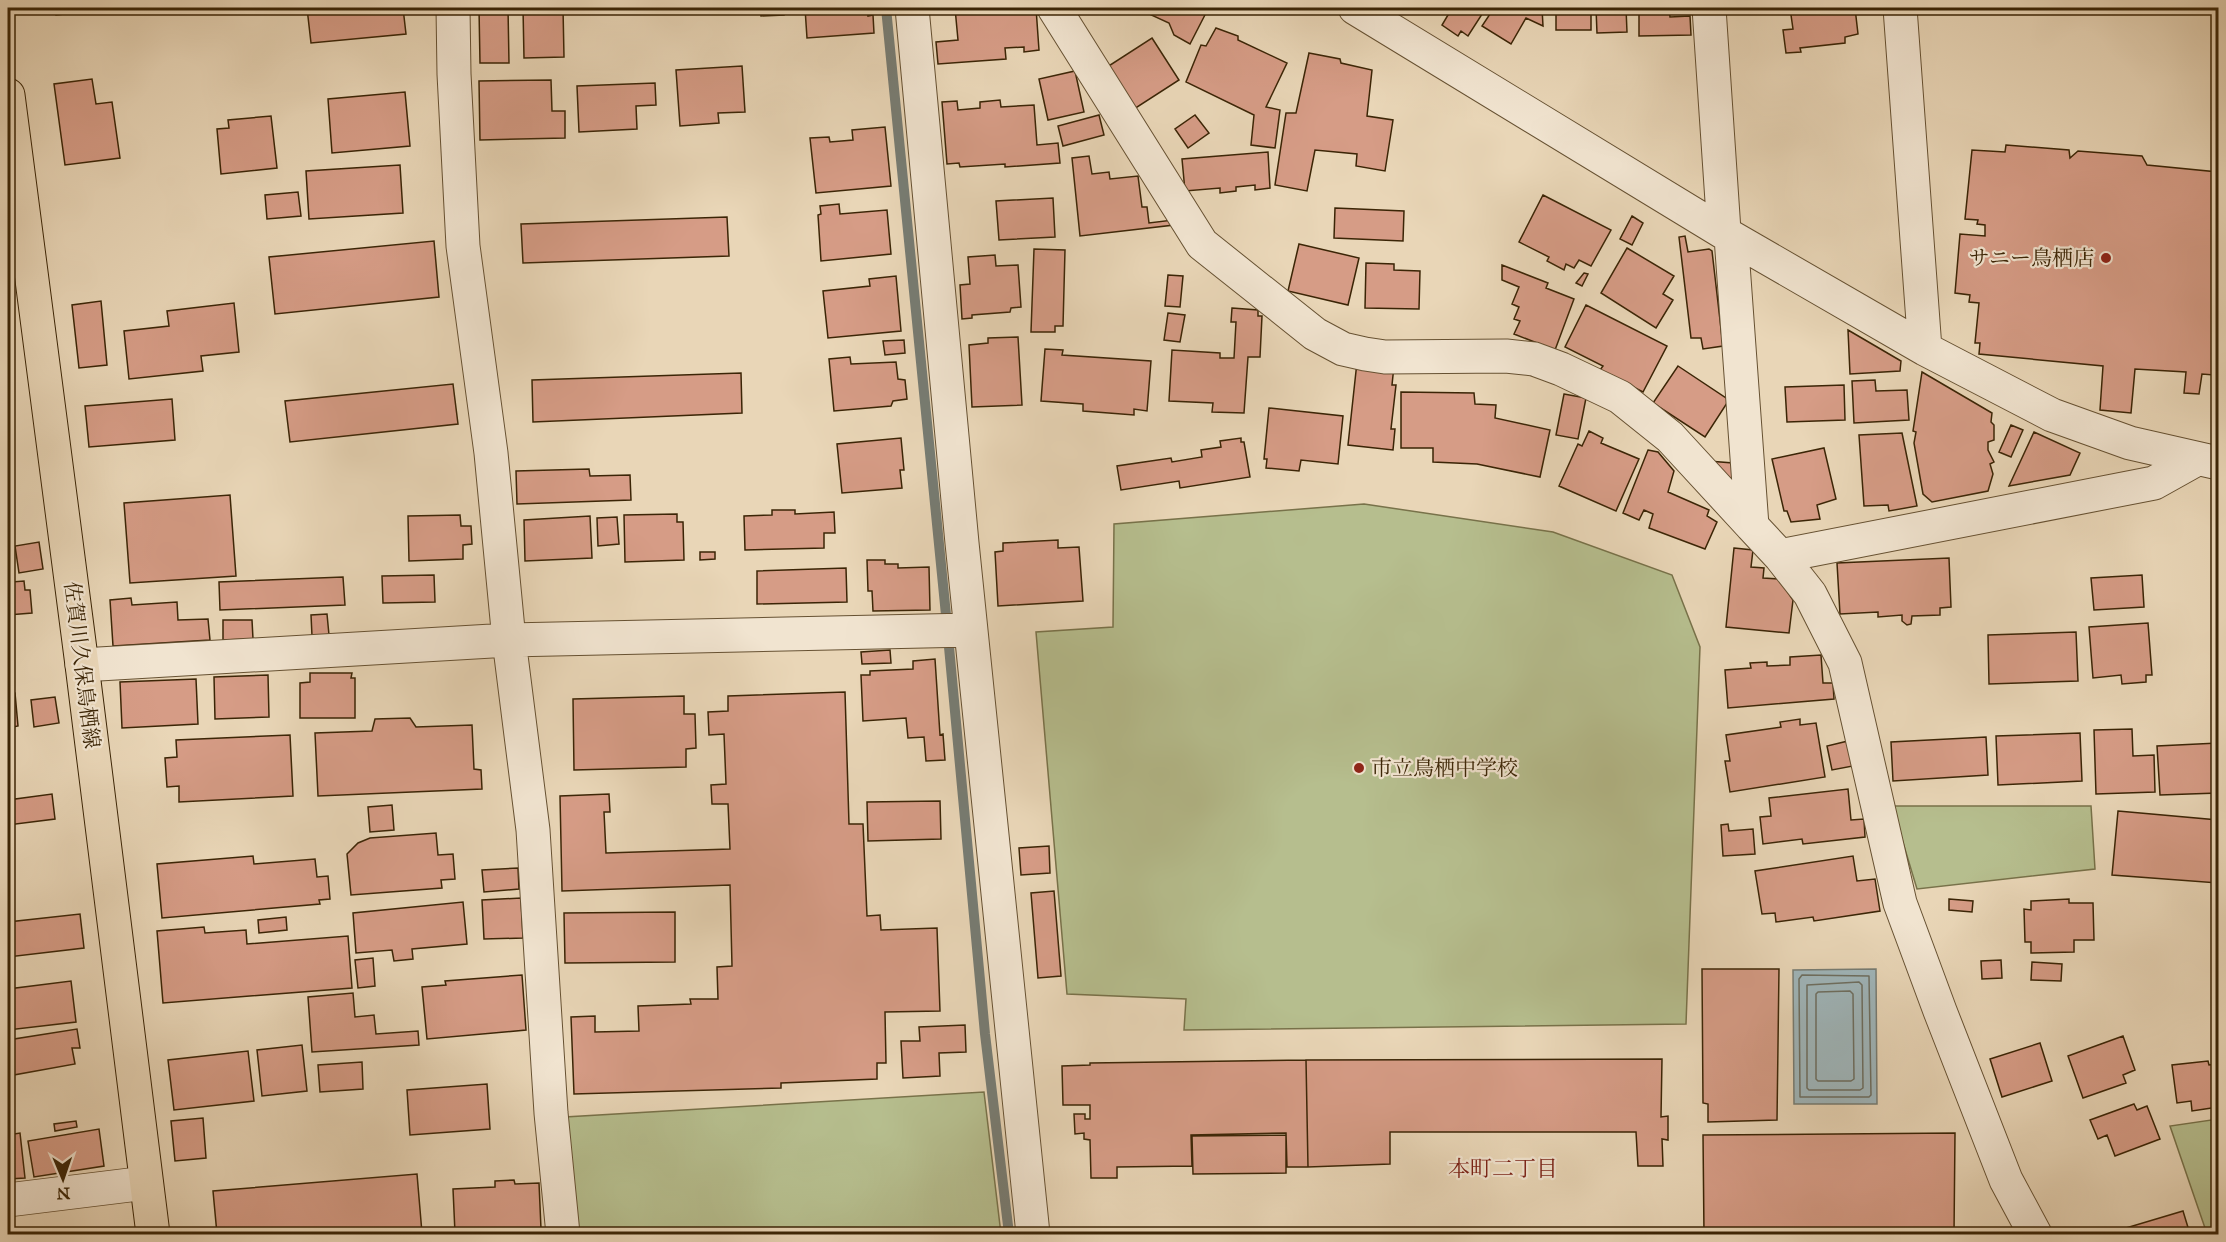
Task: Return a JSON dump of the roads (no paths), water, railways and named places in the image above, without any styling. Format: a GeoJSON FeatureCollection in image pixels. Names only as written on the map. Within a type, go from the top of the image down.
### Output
{"type":"FeatureCollection","features":[{"type":"Feature","properties":{"kind":"main road","name":"佐賀川久保鳥栖線"},"geometry":{"type":"LineString","coordinates":[[8,95],[153,1234]]}},
{"type":"Feature","properties":{"kind":"street"},"geometry":{"type":"LineString","coordinates":[[453,8],[463,246],[491,453],[509,640],[533,830],[551,1113],[563,1234]]}},
{"type":"Feature","properties":{"kind":"street"},"geometry":{"type":"LineString","coordinates":[[912,8],[971,630],[1033,1234]]}},
{"type":"Feature","properties":{"kind":"street"},"geometry":{"type":"LineString","coordinates":[[1054,8],[1202,244],[1316,334],[1343,349],[1365,354],[1395,357],[1506,356],[1534,359],[1562,369],[1620,397],[1670,437],[1780,556],[1810,594],[1845,663],[1900,903],[2006,1180],[2036,1234]]}},
{"type":"Feature","properties":{"kind":"street"},"geometry":{"type":"LineString","coordinates":[[1355,8],[1727,234],[1925,349],[2052,415],[2130,443],[2208,461]]}},
{"type":"Feature","properties":{"kind":"street"},"geometry":{"type":"LineString","coordinates":[[1709,8],[1752,526]]}},
{"type":"Feature","properties":{"kind":"street"},"geometry":{"type":"LineString","coordinates":[[1900,8],[1925,349]]}},
{"type":"Feature","properties":{"kind":"street"},"geometry":{"type":"LineString","coordinates":[[1780,556],[2154,483],[2208,461]]}},
{"type":"Feature","properties":{"kind":"street"},"geometry":{"type":"LineString","coordinates":[[82,665],[509,640],[971,630]]}},
{"type":"Feature","properties":{"kind":"street"},"geometry":{"type":"LineString","coordinates":[[8,1200],[146,1183]]}},
{"type":"Feature","properties":{"kind":"water"},"geometry":{"type":"Polygon","coordinates":[[[1876,969],[1877,1104],[1794,1104],[1793,970],[1876,969]]]}},
{"type":"Feature","properties":{"kind":"waterway"},"geometry":{"type":"LineString","coordinates":[[886,8],[946,615]]}},
{"type":"Feature","properties":{"kind":"waterway"},"geometry":{"type":"LineString","coordinates":[[949,647],[985,1034],[1009,1234]]}},
{"type":"Feature","properties":{"kind":"place","name":"サニー鳥栖店"},"geometry":{"type":"Point","coordinates":[2106,258]}},
{"type":"Feature","properties":{"kind":"place","name":"市立鳥栖中学校"},"geometry":{"type":"Point","coordinates":[1359,768]}},
{"type":"Feature","properties":{"kind":"district","name":"本町二丁目"},"geometry":{"type":"Point","coordinates":[1503,1168]}}]}
